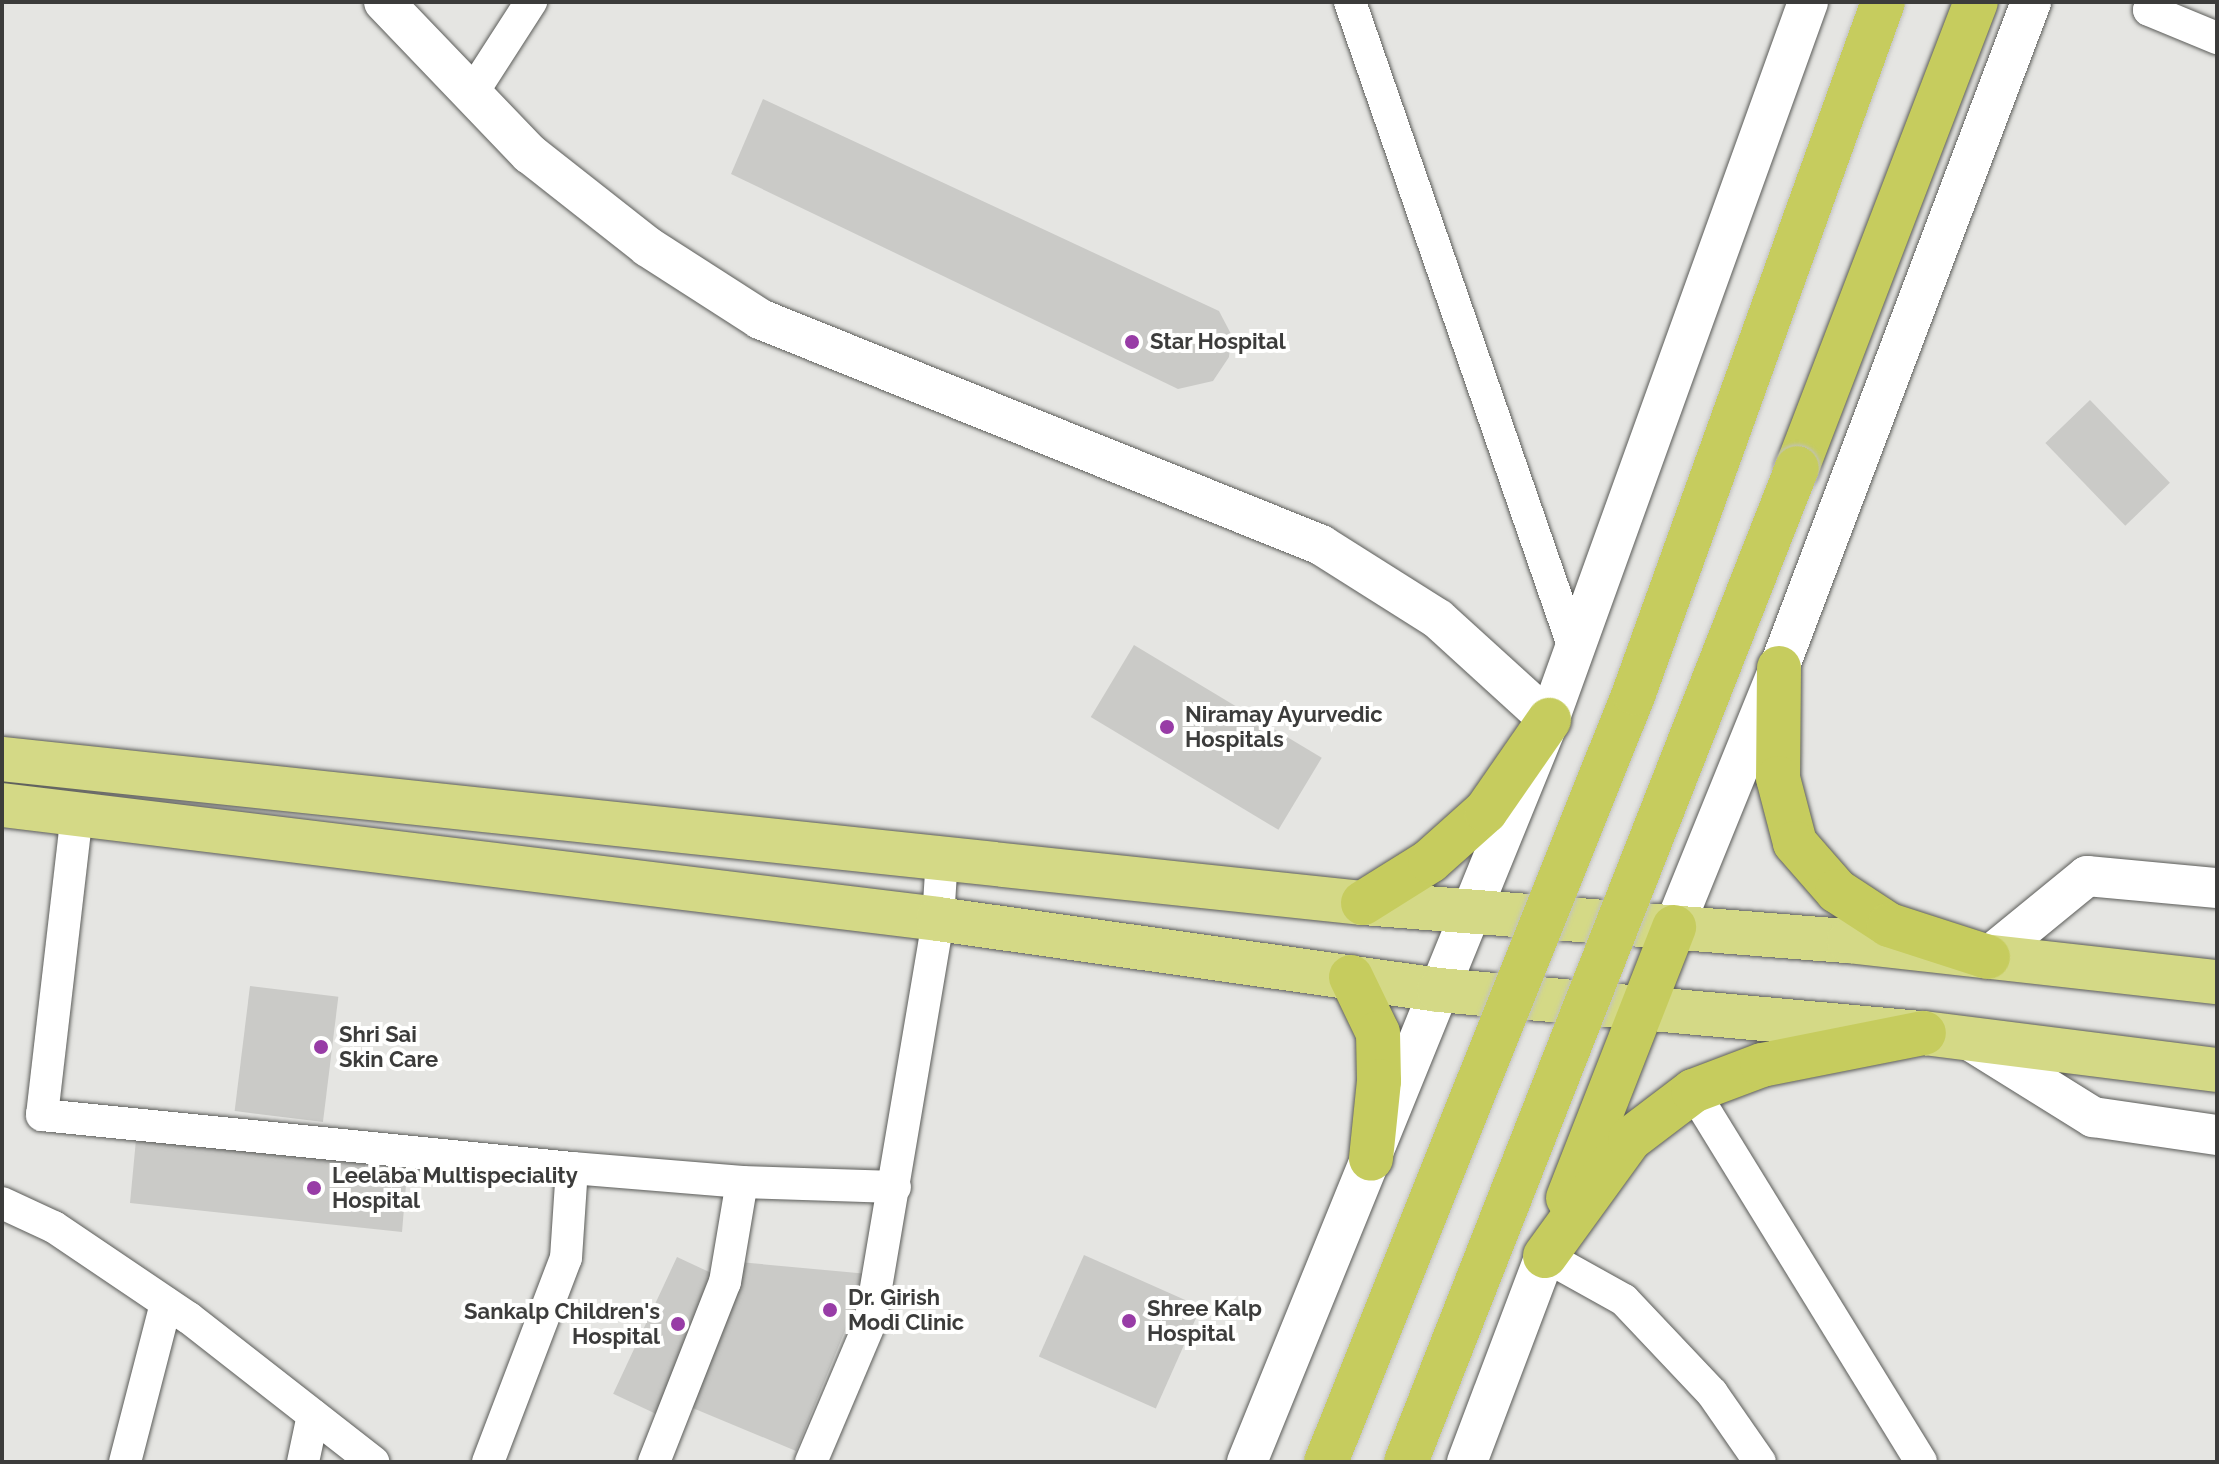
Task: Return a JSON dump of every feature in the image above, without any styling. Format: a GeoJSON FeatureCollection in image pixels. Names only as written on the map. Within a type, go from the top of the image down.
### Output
{"type":"FeatureCollection","features":[{"type":"Feature","properties":{"kind":"highway"},"geometry":{"type":"LineString","coordinates":[[1326,1462],[1634,693],[1883,2]]}},
{"type":"Feature","properties":{"kind":"highway"},"geometry":{"type":"LineString","coordinates":[[1406,1462],[1976,2]]}},
{"type":"Feature","properties":{"kind":"highway"},"geometry":{"type":"LineString","coordinates":[[1779,668],[1778,778],[1795,843],[1837,891],[1889,925],[1988,957]]}},
{"type":"Feature","properties":{"kind":"highway"},"geometry":{"type":"LineString","coordinates":[[1363,903],[1430,861],[1486,811],[1549,720]]}},
{"type":"Feature","properties":{"kind":"highway"},"geometry":{"type":"LineString","coordinates":[[1545,1256],[1674,927]]}},
{"type":"Feature","properties":{"kind":"highway"},"geometry":{"type":"LineString","coordinates":[[1351,977],[1378,1033],[1371,1159]]}},
{"type":"Feature","properties":{"kind":"highway"},"geometry":{"type":"LineString","coordinates":[[1545,1256],[1630,1139],[1693,1091],[1762,1065],[1945,1036]]}},
{"type":"Feature","properties":{"kind":"main road"},"geometry":{"type":"LineString","coordinates":[[2,759],[1363,903],[1674,927],[2217,982]]}},
{"type":"Feature","properties":{"kind":"main road"},"geometry":{"type":"LineString","coordinates":[[369,849],[378,798]]}},
{"type":"Feature","properties":{"kind":"main road"},"geometry":{"type":"LineString","coordinates":[[2,805],[938,919],[1439,990],[1945,1036],[2217,1070]]}},
{"type":"Feature","properties":{"kind":"street"},"geometry":{"type":"LineString","coordinates":[[384,2],[530,154],[648,247],[760,319],[1321,545],[1438,619],[1549,720]]}},
{"type":"Feature","properties":{"kind":"street"},"geometry":{"type":"LineString","coordinates":[[471,95],[531,2]]}},
{"type":"Feature","properties":{"kind":"street"},"geometry":{"type":"LineString","coordinates":[[1350,2],[1574,648]]}},
{"type":"Feature","properties":{"kind":"street"},"geometry":{"type":"LineString","coordinates":[[1247,1462],[1549,720],[1808,2]]}},
{"type":"Feature","properties":{"kind":"street"},"geometry":{"type":"LineString","coordinates":[[1674,927],[1779,668],[2031,2]]}},
{"type":"Feature","properties":{"kind":"street"},"geometry":{"type":"LineString","coordinates":[[2151,2],[2149,10],[2217,38]]}},
{"type":"Feature","properties":{"kind":"street"},"geometry":{"type":"LineString","coordinates":[[77,813],[42,1115],[572,1168],[742,1182],[895,1187]]}},
{"type":"Feature","properties":{"kind":"street"},"geometry":{"type":"LineString","coordinates":[[811,1462],[870,1323],[938,919],[942,857]]}},
{"type":"Feature","properties":{"kind":"street"},"geometry":{"type":"LineString","coordinates":[[1988,957],[2087,876],[2217,888]]}},
{"type":"Feature","properties":{"kind":"street"},"geometry":{"type":"LineString","coordinates":[[1945,1036],[2093,1117],[2217,1135]]}},
{"type":"Feature","properties":{"kind":"street"},"geometry":{"type":"LineString","coordinates":[[1693,1091],[1921,1462]]}},
{"type":"Feature","properties":{"kind":"street"},"geometry":{"type":"LineString","coordinates":[[488,1462],[566,1258],[572,1168]]}},
{"type":"Feature","properties":{"kind":"street"},"geometry":{"type":"LineString","coordinates":[[654,1462],[725,1282],[742,1182]]}},
{"type":"Feature","properties":{"kind":"street"},"geometry":{"type":"LineString","coordinates":[[2,1203],[54,1227],[166,1303],[373,1462]]}},
{"type":"Feature","properties":{"kind":"street"},"geometry":{"type":"LineString","coordinates":[[1467,1462],[1545,1256],[1624,1300],[1712,1393],[1760,1462]]}},
{"type":"Feature","properties":{"kind":"street"},"geometry":{"type":"LineString","coordinates":[[125,1462],[166,1303]]}},
{"type":"Feature","properties":{"kind":"street"},"geometry":{"type":"LineString","coordinates":[[303,1462],[313,1415]]}},
{"type":"Feature","properties":{"kind":"building"},"geometry":{"type":"Polygon","coordinates":[[[763,99],[1219,311],[1231,334],[1229,357],[1213,381],[1178,389],[731,174],[763,99]]]}},
{"type":"Feature","properties":{"kind":"building"},"geometry":{"type":"Polygon","coordinates":[[[2090,400],[2170,483],[2125,526],[2045,443],[2090,400]]]}},
{"type":"Feature","properties":{"kind":"building"},"geometry":{"type":"Polygon","coordinates":[[[1134,645],[1322,758],[1278,830],[1091,717],[1134,645]]]}},
{"type":"Feature","properties":{"kind":"building"},"geometry":{"type":"Polygon","coordinates":[[[250,986],[338,997],[323,1122],[235,1111],[250,986]]]}},
{"type":"Feature","properties":{"kind":"building"},"geometry":{"type":"Polygon","coordinates":[[[137,1129],[367,1154],[365,1168],[407,1173],[402,1232],[130,1203],[137,1129]]]}},
{"type":"Feature","properties":{"kind":"building"},"geometry":{"type":"Polygon","coordinates":[[[1084,1255],[1201,1307],[1156,1408],[1039,1356],[1084,1255]]]}},
{"type":"Feature","properties":{"kind":"building"},"geometry":{"type":"Polygon","coordinates":[[[677,1257],[723,1279],[659,1415],[613,1394],[677,1257]]]}},
{"type":"Feature","properties":{"kind":"building"},"geometry":{"type":"Polygon","coordinates":[[[739,1262],[868,1274],[796,1451],[683,1404],[739,1262]]]}},
{"type":"Feature","properties":{"kind":"place","name":"Star Hospital"},"geometry":{"type":"Point","coordinates":[1132,342]}},
{"type":"Feature","properties":{"kind":"place","name":"Niramay Ayurvedic Hospitals"},"geometry":{"type":"Point","coordinates":[1167,727]}},
{"type":"Feature","properties":{"kind":"place","name":"Shri Sai Skin Care"},"geometry":{"type":"Point","coordinates":[321,1047]}},
{"type":"Feature","properties":{"kind":"place","name":"Leelaba Multispeciality Hospital"},"geometry":{"type":"Point","coordinates":[314,1188]}},
{"type":"Feature","properties":{"kind":"place","name":"Dr. Girish Modi Clinic"},"geometry":{"type":"Point","coordinates":[830,1310]}},
{"type":"Feature","properties":{"kind":"place","name":"Shree Kalp Hospital"},"geometry":{"type":"Point","coordinates":[1129,1321]}},
{"type":"Feature","properties":{"kind":"place","name":"Sankalp Children's Hospital"},"geometry":{"type":"Point","coordinates":[678,1324]}}]}
